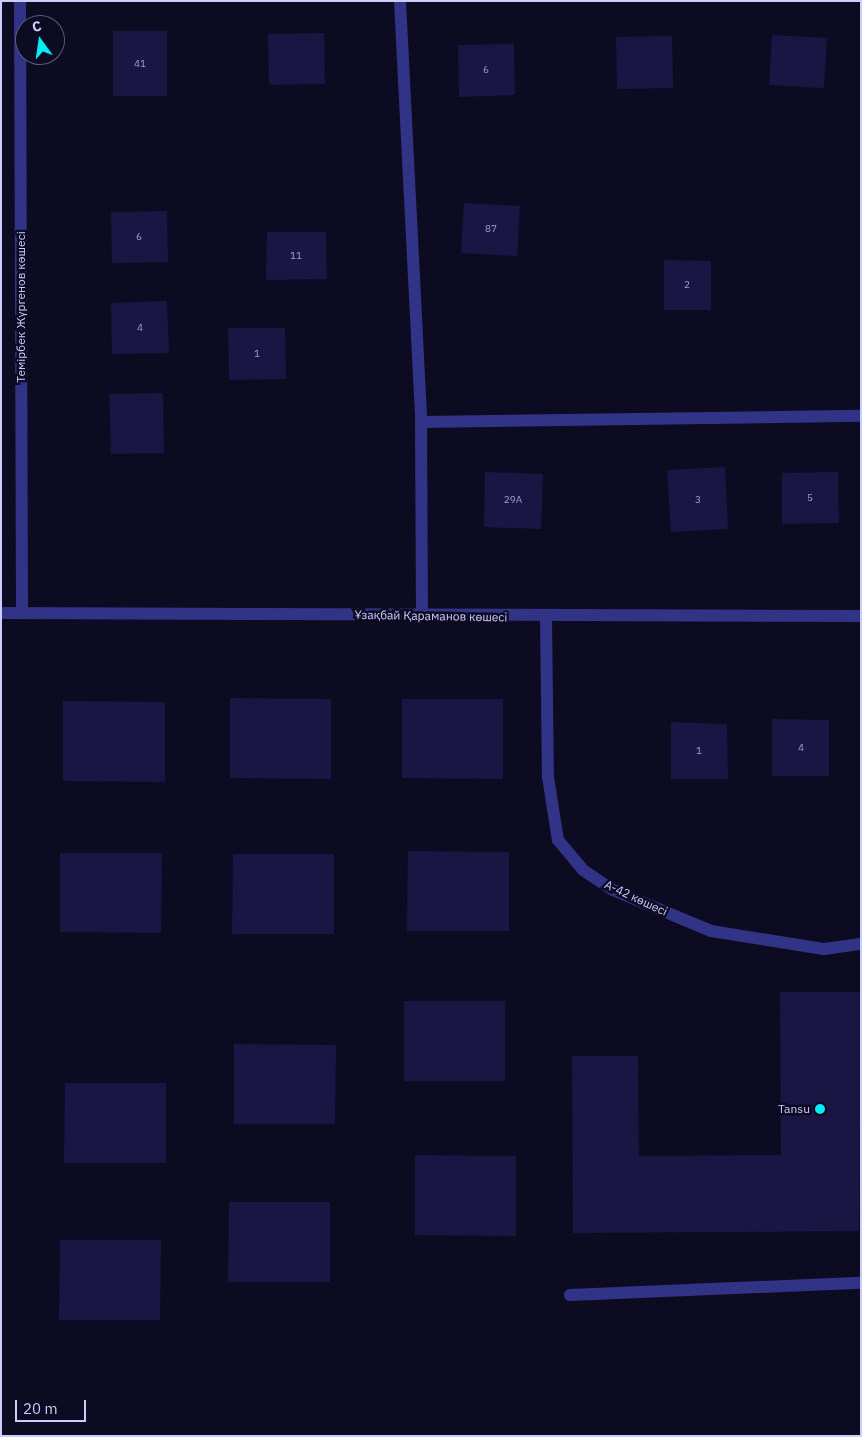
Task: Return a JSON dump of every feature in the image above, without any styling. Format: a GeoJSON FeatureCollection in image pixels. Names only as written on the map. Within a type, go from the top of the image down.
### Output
{"type":"FeatureCollection","features":[{"type":"Feature","properties":{"kind":"street","name":"Темірбек Жүргенов көшесі"},"geometry":{"type":"LineString","coordinates":[[20,1],[22,612]]}},
{"type":"Feature","properties":{"kind":"street"},"geometry":{"type":"LineString","coordinates":[[400,1],[421,422],[422,616]]}},
{"type":"Feature","properties":{"kind":"street"},"geometry":{"type":"LineString","coordinates":[[421,422],[861,416]]}},
{"type":"Feature","properties":{"kind":"street","name":"Ұзақбай Қараманов көшесі"},"geometry":{"type":"LineString","coordinates":[[1,612],[546,618],[861,616]]}},
{"type":"Feature","properties":{"kind":"street","name":"А-42 көшесі"},"geometry":{"type":"LineString","coordinates":[[546,618],[548,778],[558,840],[583,870],[612,890],[711,931],[824,949],[861,944]]}},
{"type":"Feature","properties":{"kind":"street"},"geometry":{"type":"LineString","coordinates":[[570,1295],[861,1283]]}},
{"type":"Feature","properties":{"kind":"building"},"geometry":{"type":"Polygon","coordinates":[[[113,31],[167,31],[167,96],[113,96],[113,31]]]}},
{"type":"Feature","properties":{"kind":"building"},"geometry":{"type":"Polygon","coordinates":[[[324,33],[325,84],[269,85],[268,34],[324,33]]]}},
{"type":"Feature","properties":{"kind":"building"},"geometry":{"type":"Polygon","coordinates":[[[772,35],[827,38],[824,88],[769,85],[772,35]]]}},
{"type":"Feature","properties":{"kind":"building"},"geometry":{"type":"Polygon","coordinates":[[[672,36],[673,88],[617,89],[616,37],[672,36]]]}},
{"type":"Feature","properties":{"kind":"building"},"geometry":{"type":"Polygon","coordinates":[[[514,44],[515,95],[459,97],[458,45],[514,44]]]}},
{"type":"Feature","properties":{"kind":"building"},"geometry":{"type":"Polygon","coordinates":[[[464,203],[520,206],[517,256],[461,253],[464,203]]]}},
{"type":"Feature","properties":{"kind":"building"},"geometry":{"type":"Polygon","coordinates":[[[167,211],[168,262],[112,263],[111,212],[167,211]]]}},
{"type":"Feature","properties":{"kind":"building"},"geometry":{"type":"Polygon","coordinates":[[[267,232],[326,232],[327,279],[266,280],[267,232]]]}},
{"type":"Feature","properties":{"kind":"building"},"geometry":{"type":"Polygon","coordinates":[[[664,260],[711,261],[711,310],[664,310],[664,260]]]}},
{"type":"Feature","properties":{"kind":"building"},"geometry":{"type":"Polygon","coordinates":[[[167,301],[169,353],[112,354],[111,303],[167,301]]]}},
{"type":"Feature","properties":{"kind":"building"},"geometry":{"type":"Polygon","coordinates":[[[228,328],[285,328],[286,379],[229,380],[228,328]]]}},
{"type":"Feature","properties":{"kind":"building"},"geometry":{"type":"Polygon","coordinates":[[[163,393],[164,453],[111,454],[109,394],[163,393]]]}},
{"type":"Feature","properties":{"kind":"building"},"geometry":{"type":"Polygon","coordinates":[[[725,467],[728,529],[671,532],[667,470],[725,467]]]}},
{"type":"Feature","properties":{"kind":"building"},"geometry":{"type":"Polygon","coordinates":[[[485,472],[543,474],[541,529],[484,527],[485,472]]]}},
{"type":"Feature","properties":{"kind":"building"},"geometry":{"type":"Polygon","coordinates":[[[838,472],[839,523],[782,524],[782,473],[838,472]]]}},
{"type":"Feature","properties":{"kind":"building"},"geometry":{"type":"Polygon","coordinates":[[[230,698],[331,699],[331,779],[230,778],[230,698]]]}},
{"type":"Feature","properties":{"kind":"building"},"geometry":{"type":"Polygon","coordinates":[[[402,699],[503,699],[503,779],[402,778],[402,699]]]}},
{"type":"Feature","properties":{"kind":"building"},"geometry":{"type":"Polygon","coordinates":[[[63,701],[165,702],[165,782],[63,781],[63,701]]]}},
{"type":"Feature","properties":{"kind":"building"},"geometry":{"type":"Polygon","coordinates":[[[772,719],[829,720],[829,776],[772,776],[772,719]]]}},
{"type":"Feature","properties":{"kind":"building"},"geometry":{"type":"Polygon","coordinates":[[[671,722],[727,724],[728,779],[671,779],[671,722]]]}},
{"type":"Feature","properties":{"kind":"building"},"geometry":{"type":"Polygon","coordinates":[[[408,851],[509,852],[509,931],[407,931],[408,851]]]}},
{"type":"Feature","properties":{"kind":"building"},"geometry":{"type":"Polygon","coordinates":[[[60,853],[162,853],[161,933],[60,932],[60,853]]]}},
{"type":"Feature","properties":{"kind":"building"},"geometry":{"type":"Polygon","coordinates":[[[233,854],[334,854],[334,934],[232,934],[233,854]]]}},
{"type":"Feature","properties":{"kind":"building","name":"Tansu"},"geometry":{"type":"Polygon","coordinates":[[[780,992],[861,992],[859,1231],[573,1233],[572,1056],[638,1056],[639,1156],[781,1155],[780,992]]]}},
{"type":"Feature","properties":{"kind":"building"},"geometry":{"type":"Polygon","coordinates":[[[404,1001],[505,1001],[505,1081],[404,1081],[404,1001]]]}},
{"type":"Feature","properties":{"kind":"building"},"geometry":{"type":"Polygon","coordinates":[[[234,1044],[336,1045],[335,1124],[234,1124],[234,1044]]]}},
{"type":"Feature","properties":{"kind":"building"},"geometry":{"type":"Polygon","coordinates":[[[65,1083],[166,1083],[166,1163],[64,1163],[65,1083]]]}},
{"type":"Feature","properties":{"kind":"building"},"geometry":{"type":"Polygon","coordinates":[[[415,1155],[516,1156],[516,1236],[415,1235],[415,1155]]]}},
{"type":"Feature","properties":{"kind":"building"},"geometry":{"type":"Polygon","coordinates":[[[229,1202],[330,1202],[330,1282],[228,1282],[229,1202]]]}},
{"type":"Feature","properties":{"kind":"building"},"geometry":{"type":"Polygon","coordinates":[[[60,1240],[161,1240],[160,1320],[59,1320],[60,1240]]]}},
{"type":"Feature","properties":{"kind":"place","name":"Tansu"},"geometry":{"type":"Point","coordinates":[820,1109]}}]}
